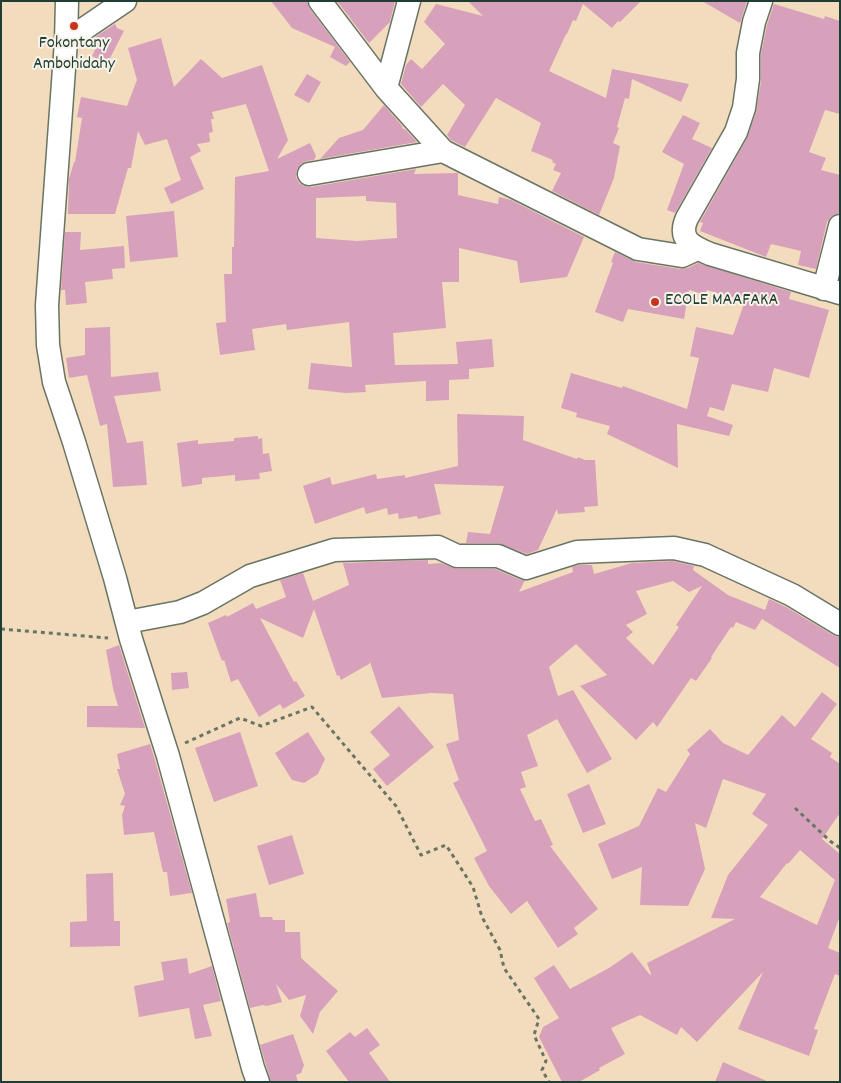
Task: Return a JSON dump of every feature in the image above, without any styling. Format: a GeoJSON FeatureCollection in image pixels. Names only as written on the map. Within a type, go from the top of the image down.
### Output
{"type":"FeatureCollection","features":[{"type":"Feature","properties":{"kind":"street"},"geometry":{"type":"LineString","coordinates":[[66,1],[66,41],[48,296],[48,345],[54,382],[74,442],[166,751],[258,1082]]}},
{"type":"Feature","properties":{"kind":"street"},"geometry":{"type":"LineString","coordinates":[[66,41],[125,1]]}},
{"type":"Feature","properties":{"kind":"street"},"geometry":{"type":"LineString","coordinates":[[320,1],[386,88],[443,151],[638,249],[682,256],[697,249]]}},
{"type":"Feature","properties":{"kind":"street"},"geometry":{"type":"LineString","coordinates":[[386,88],[409,1]]}},
{"type":"Feature","properties":{"kind":"street"},"geometry":{"type":"LineString","coordinates":[[761,1],[754,22],[748,53],[748,79],[744,108],[736,132],[685,224],[687,241],[697,249],[710,254],[832,291],[840,226]]}},
{"type":"Feature","properties":{"kind":"street"},"geometry":{"type":"LineString","coordinates":[[309,174],[443,151]]}},
{"type":"Feature","properties":{"kind":"street"},"geometry":{"type":"LineString","coordinates":[[129,631],[203,603],[250,576],[334,550],[438,547],[457,556],[498,556],[526,568],[577,552],[674,548],[705,554],[792,595],[840,624]]}},
{"type":"Feature","properties":{"kind":"path"},"geometry":{"type":"LineString","coordinates":[[1,630],[129,631]]}},
{"type":"Feature","properties":{"kind":"path"},"geometry":{"type":"LineString","coordinates":[[166,751],[240,718],[261,726],[312,707],[396,806],[421,855],[446,845],[452,853],[473,887],[482,917],[500,950],[504,968],[539,1020],[534,1035],[546,1061],[542,1070],[549,1082]]}},
{"type":"Feature","properties":{"kind":"path"},"geometry":{"type":"LineString","coordinates":[[795,808],[840,848]]}},
{"type":"Feature","properties":{"kind":"building"},"geometry":{"type":"Polygon","coordinates":[[[271,1],[307,1],[310,9],[350,62],[346,66],[330,57],[335,47],[292,28],[271,1]]]}},
{"type":"Feature","properties":{"kind":"building"},"geometry":{"type":"Polygon","coordinates":[[[337,1],[395,1],[390,22],[369,43],[337,1]]]}},
{"type":"Feature","properties":{"kind":"building"},"geometry":{"type":"Polygon","coordinates":[[[468,1],[641,1],[612,28],[583,4],[576,21],[573,20],[549,71],[606,98],[612,69],[689,84],[681,102],[632,79],[629,99],[625,98],[617,127],[619,128],[613,143],[620,146],[614,178],[599,215],[552,191],[561,173],[553,170],[556,164],[552,162],[553,160],[531,151],[541,123],[496,98],[465,147],[451,140],[447,135],[465,105],[443,84],[421,107],[401,84],[406,65],[411,59],[422,69],[445,44],[424,22],[436,4],[483,16],[468,1]]]}},
{"type":"Feature","properties":{"kind":"building"},"geometry":{"type":"Polygon","coordinates":[[[702,1],[747,1],[740,23],[702,1]]]}},
{"type":"Feature","properties":{"kind":"building"},"geometry":{"type":"Polygon","coordinates":[[[774,4],[824,19],[825,16],[840,21],[840,114],[825,110],[809,152],[826,158],[821,170],[840,175],[840,213],[831,217],[827,222],[816,269],[798,265],[801,251],[771,244],[766,257],[700,231],[703,223],[700,222],[747,138],[756,112],[761,81],[761,54],[774,4]]]}},
{"type":"Feature","properties":{"kind":"building"},"geometry":{"type":"Polygon","coordinates":[[[115,24],[117,28],[124,31],[107,64],[92,56],[97,46],[89,41],[115,24]]]}},
{"type":"Feature","properties":{"kind":"building"},"geometry":{"type":"Polygon","coordinates":[[[161,38],[174,87],[201,59],[222,78],[262,65],[288,140],[277,159],[310,143],[316,156],[314,160],[301,164],[297,169],[296,177],[299,183],[311,187],[416,169],[414,174],[458,173],[458,195],[498,204],[499,197],[511,200],[584,237],[567,277],[520,283],[517,261],[459,248],[459,282],[442,282],[446,328],[393,333],[395,365],[458,364],[456,342],[492,339],[494,367],[469,369],[469,379],[449,380],[449,400],[426,401],[426,381],[365,385],[366,392],[346,393],[308,389],[311,363],[352,367],[349,322],[287,330],[286,324],[252,329],[255,350],[220,355],[216,323],[226,322],[224,274],[232,274],[235,177],[269,171],[246,104],[212,112],[214,119],[211,119],[213,132],[209,133],[210,142],[197,144],[201,151],[190,157],[204,189],[171,204],[164,188],[181,180],[167,139],[145,145],[138,131],[131,168],[128,168],[115,214],[68,214],[69,179],[75,162],[82,118],[77,117],[81,97],[127,106],[137,80],[128,48],[161,38]],[[366,196],[316,198],[316,238],[357,241],[397,238],[396,203],[366,201],[366,196]]]}},
{"type":"Feature","properties":{"kind":"building"},"geometry":{"type":"Polygon","coordinates":[[[307,74],[321,82],[309,103],[294,95],[307,74]]]}},
{"type":"Feature","properties":{"kind":"building"},"geometry":{"type":"Polygon","coordinates":[[[384,105],[402,128],[417,142],[320,159],[339,138],[363,130],[384,105]]]}},
{"type":"Feature","properties":{"kind":"building"},"geometry":{"type":"Polygon","coordinates":[[[683,115],[700,123],[692,139],[712,148],[675,213],[667,210],[684,164],[662,152],[683,115]]]}},
{"type":"Feature","properties":{"kind":"building"},"geometry":{"type":"Polygon","coordinates":[[[174,211],[178,257],[130,262],[126,216],[174,211]]]}},
{"type":"Feature","properties":{"kind":"building"},"geometry":{"type":"Polygon","coordinates":[[[65,232],[81,232],[80,250],[124,246],[125,268],[112,269],[113,279],[85,282],[87,303],[66,305],[65,290],[61,290],[65,232]]]}},
{"type":"Feature","properties":{"kind":"building"},"geometry":{"type":"Polygon","coordinates":[[[615,252],[636,262],[680,269],[688,268],[698,263],[791,292],[789,299],[829,310],[809,378],[774,368],[768,392],[732,384],[724,411],[710,407],[707,416],[733,425],[729,436],[677,424],[678,468],[607,434],[610,426],[576,417],[577,413],[561,408],[571,373],[622,388],[623,386],[687,409],[699,358],[690,356],[696,327],[733,335],[745,301],[707,290],[705,295],[689,290],[684,319],[628,309],[623,322],[595,312],[613,263],[611,262],[615,252]]]}},
{"type":"Feature","properties":{"kind":"building"},"geometry":{"type":"Polygon","coordinates":[[[110,327],[111,377],[158,372],[161,391],[114,396],[127,443],[143,441],[147,485],[113,487],[107,424],[100,426],[87,375],[69,378],[66,358],[85,355],[85,328],[110,327]]]}},
{"type":"Feature","properties":{"kind":"building"},"geometry":{"type":"Polygon","coordinates":[[[457,414],[524,416],[523,440],[577,459],[578,457],[585,460],[595,460],[598,506],[584,507],[585,512],[558,514],[557,509],[538,550],[527,554],[498,543],[466,543],[468,532],[490,534],[504,486],[434,484],[441,514],[418,519],[417,516],[399,519],[398,513],[388,515],[387,508],[366,514],[364,507],[315,524],[303,486],[330,477],[332,485],[376,474],[377,479],[405,475],[405,478],[458,466],[457,414]]]}},
{"type":"Feature","properties":{"kind":"building"},"geometry":{"type":"Polygon","coordinates":[[[258,436],[258,439],[262,438],[263,454],[269,453],[272,471],[259,473],[260,479],[235,481],[235,475],[202,478],[202,484],[182,487],[177,443],[198,440],[198,444],[234,441],[234,438],[258,436]]]}},
{"type":"Feature","properties":{"kind":"building"},"geometry":{"type":"Polygon","coordinates":[[[428,560],[428,564],[441,563],[457,569],[495,569],[525,580],[519,592],[573,572],[572,567],[579,565],[592,565],[594,574],[632,563],[673,561],[694,566],[693,570],[728,595],[765,610],[769,599],[833,635],[840,637],[840,668],[762,619],[755,630],[736,622],[696,681],[691,678],[657,727],[653,722],[636,740],[580,686],[607,675],[576,644],[549,667],[558,696],[573,690],[612,759],[587,773],[557,719],[527,735],[538,766],[521,772],[526,787],[520,789],[535,821],[541,819],[553,845],[550,846],[598,909],[574,928],[578,934],[558,948],[527,901],[511,914],[489,886],[474,858],[487,851],[453,783],[459,780],[446,744],[459,740],[453,694],[431,693],[382,698],[370,662],[341,680],[339,675],[337,676],[314,609],[303,638],[260,618],[294,682],[296,681],[305,696],[283,709],[280,704],[259,717],[238,679],[231,682],[208,623],[226,615],[227,617],[253,603],[256,609],[286,597],[280,580],[303,573],[313,601],[349,585],[343,563],[428,560]],[[673,581],[636,591],[647,614],[626,625],[633,632],[626,638],[653,665],[679,627],[676,625],[702,586],[689,592],[673,581]]]}},
{"type":"Feature","properties":{"kind":"building"},"geometry":{"type":"Polygon","coordinates":[[[119,645],[145,728],[87,727],[87,706],[118,706],[106,650],[119,645]]]}},
{"type":"Feature","properties":{"kind":"building"},"geometry":{"type":"Polygon","coordinates":[[[187,672],[189,688],[172,690],[171,673],[187,672]]]}},
{"type":"Feature","properties":{"kind":"building"},"geometry":{"type":"Polygon","coordinates":[[[822,692],[837,704],[811,739],[832,753],[830,757],[840,764],[840,813],[822,839],[840,854],[840,916],[828,948],[840,953],[840,976],[835,974],[814,1029],[818,1030],[809,1056],[738,1029],[763,972],[697,1042],[681,1027],[677,1035],[640,1015],[611,1028],[625,1054],[599,1068],[600,1070],[579,1082],[562,1082],[539,1037],[543,1027],[559,1018],[534,978],[554,965],[570,989],[609,968],[632,952],[650,975],[647,963],[735,919],[711,918],[728,875],[768,825],[752,814],[766,794],[723,779],[706,828],[695,823],[705,869],[688,906],[640,905],[642,867],[612,879],[598,844],[639,826],[658,788],[666,792],[690,754],[687,750],[710,729],[723,743],[748,755],[782,715],[795,727],[822,692]],[[800,850],[760,897],[817,925],[835,880],[800,850]]]}},
{"type":"Feature","properties":{"kind":"building"},"geometry":{"type":"Polygon","coordinates":[[[399,706],[434,747],[387,786],[373,769],[390,755],[370,732],[399,706]]]}},
{"type":"Feature","properties":{"kind":"building"},"geometry":{"type":"Polygon","coordinates":[[[240,732],[258,786],[214,802],[195,748],[240,732]]]}},
{"type":"Feature","properties":{"kind":"building"},"geometry":{"type":"Polygon","coordinates":[[[308,732],[325,759],[318,774],[304,783],[292,780],[275,753],[308,732]]]}},
{"type":"Feature","properties":{"kind":"building"},"geometry":{"type":"Polygon","coordinates":[[[150,744],[192,893],[170,896],[167,872],[163,872],[154,832],[124,835],[122,815],[125,806],[120,805],[125,794],[117,769],[120,769],[117,754],[150,744]]]}},
{"type":"Feature","properties":{"kind":"building"},"geometry":{"type":"Polygon","coordinates":[[[589,784],[606,824],[583,833],[567,794],[589,784]]]}},
{"type":"Feature","properties":{"kind":"building"},"geometry":{"type":"Polygon","coordinates":[[[292,835],[304,874],[269,885],[257,846],[292,835]]]}},
{"type":"Feature","properties":{"kind":"building"},"geometry":{"type":"Polygon","coordinates":[[[113,873],[114,921],[120,921],[120,946],[70,947],[70,922],[87,921],[86,874],[113,873]]]}},
{"type":"Feature","properties":{"kind":"building"},"geometry":{"type":"Polygon","coordinates":[[[256,893],[260,917],[285,920],[285,932],[300,932],[301,958],[338,991],[320,1012],[313,1034],[300,1016],[306,995],[289,1000],[276,984],[282,1002],[250,1008],[227,923],[230,922],[226,899],[256,893]]]}},
{"type":"Feature","properties":{"kind":"building"},"geometry":{"type":"Polygon","coordinates":[[[187,958],[189,974],[212,966],[221,1001],[203,1005],[212,1036],[195,1039],[189,1008],[139,1017],[134,986],[164,980],[161,962],[187,958]]]}},
{"type":"Feature","properties":{"kind":"building"},"geometry":{"type":"Polygon","coordinates":[[[367,1028],[380,1045],[369,1053],[390,1082],[349,1082],[326,1051],[350,1032],[355,1037],[367,1028]]]}},
{"type":"Feature","properties":{"kind":"building"},"geometry":{"type":"Polygon","coordinates":[[[293,1034],[304,1065],[301,1073],[296,1075],[298,1082],[271,1082],[260,1045],[293,1034]]]}},
{"type":"Feature","properties":{"kind":"building"},"geometry":{"type":"Polygon","coordinates":[[[723,1062],[769,1082],[715,1082],[723,1062]]]}},
{"type":"Feature","properties":{"kind":"place","name":"Fokontany Ambohidahy"},"geometry":{"type":"Point","coordinates":[74,26]}},
{"type":"Feature","properties":{"kind":"place","name":"ECOLE MAAFAKA"},"geometry":{"type":"Point","coordinates":[655,302]}}]}
